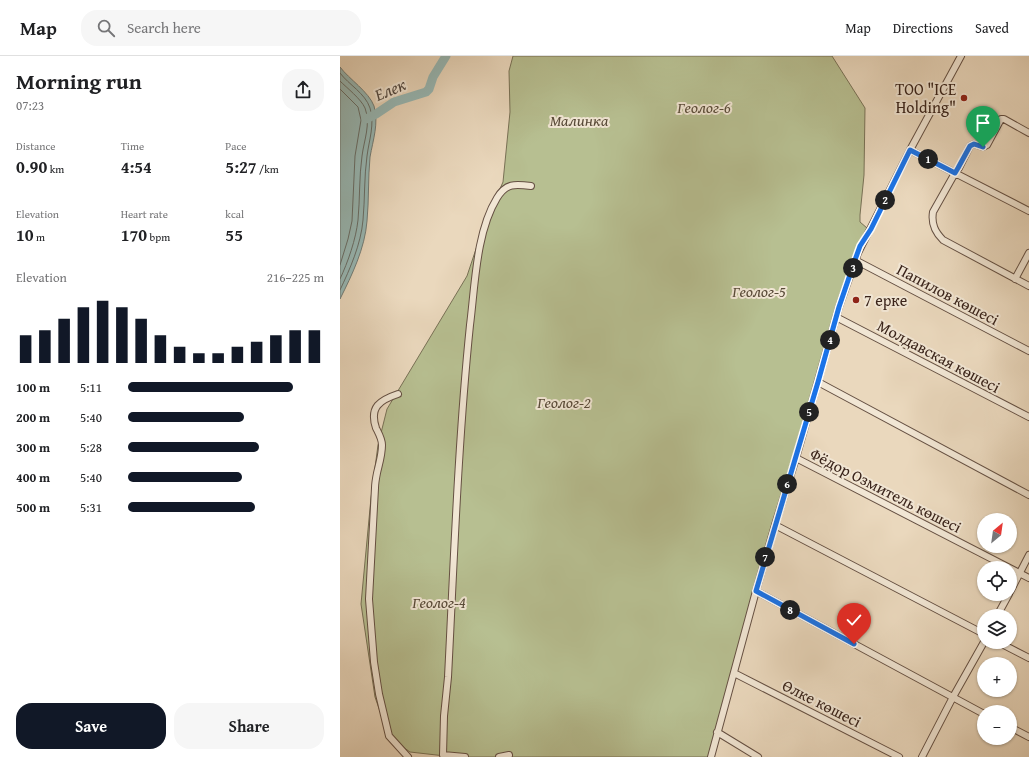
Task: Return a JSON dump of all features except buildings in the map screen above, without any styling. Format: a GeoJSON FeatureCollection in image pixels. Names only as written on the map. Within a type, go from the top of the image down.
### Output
{"type":"FeatureCollection","features":[{"type":"Feature","properties":{"kind":"street"},"geometry":{"type":"LineString","coordinates":[[710,757],[774,525],[796,458],[836,317],[860,246],[871,229],[910,150],[961,56]]}},
{"type":"Feature","properties":{"kind":"street"},"geometry":{"type":"LineString","coordinates":[[1029,133],[1004,119],[1001,120],[987,145],[983,147],[974,144],[970,146],[933,212],[933,224],[936,233],[943,240],[1029,286]]}},
{"type":"Feature","properties":{"kind":"street"},"geometry":{"type":"LineString","coordinates":[[910,150],[1029,211]]}},
{"type":"Feature","properties":{"kind":"street"},"geometry":{"type":"LineString","coordinates":[[465,757],[441,756],[448,677],[461,421],[476,271],[484,228],[497,197],[509,186],[515,184],[531,186]]}},
{"type":"Feature","properties":{"kind":"street"},"geometry":{"type":"LineString","coordinates":[[1015,279],[1029,253]]}},
{"type":"Feature","properties":{"kind":"street","name":"Папилов көшесі"},"geometry":{"type":"LineString","coordinates":[[855,260],[1029,351]]}},
{"type":"Feature","properties":{"kind":"street","name":"Молдавская көшесі"},"geometry":{"type":"LineString","coordinates":[[836,317],[1029,418]]}},
{"type":"Feature","properties":{"kind":"street"},"geometry":{"type":"LineString","coordinates":[[818,382],[1029,495]]}},
{"type":"Feature","properties":{"kind":"street"},"geometry":{"type":"LineString","coordinates":[[398,394],[381,401],[374,413],[374,419],[382,445],[375,488],[369,608],[373,636],[374,662],[389,736],[408,757]]}},
{"type":"Feature","properties":{"kind":"street","name":"Фёдор Озмитель көшесі"},"geometry":{"type":"LineString","coordinates":[[796,458],[1029,578]]}},
{"type":"Feature","properties":{"kind":"street"},"geometry":{"type":"LineString","coordinates":[[774,525],[977,630]]}},
{"type":"Feature","properties":{"kind":"street"},"geometry":{"type":"LineString","coordinates":[[1017,578],[1029,555]]}},
{"type":"Feature","properties":{"kind":"street"},"geometry":{"type":"LineString","coordinates":[[756,591],[977,710]]}},
{"type":"Feature","properties":{"kind":"street"},"geometry":{"type":"LineString","coordinates":[[922,757],[980,649]]}},
{"type":"Feature","properties":{"kind":"street"},"geometry":{"type":"LineString","coordinates":[[1012,649],[1029,658]]}},
{"type":"Feature","properties":{"kind":"street","name":"Өлке көшесі"},"geometry":{"type":"LineString","coordinates":[[734,672],[899,757]]}},
{"type":"Feature","properties":{"kind":"street"},"geometry":{"type":"LineString","coordinates":[[1017,731],[1029,737]]}},
{"type":"Feature","properties":{"kind":"street"},"geometry":{"type":"LineString","coordinates":[[717,732],[758,757]]}},
{"type":"Feature","properties":{"kind":"street"},"geometry":{"type":"LineString","coordinates":[[499,757],[509,755]]}},
{"type":"Feature","properties":{"kind":"green space"},"geometry":{"type":"Polygon","coordinates":[[[513,56],[832,56],[865,108],[864,175],[860,222],[867,228],[855,254],[710,757],[454,757],[410,752],[389,737],[375,697],[361,604],[371,498],[378,445],[387,409],[467,276],[484,225],[503,182],[510,112],[509,71],[513,56]]]}},
{"type":"Feature","properties":{"kind":"water"},"geometry":{"type":"Polygon","coordinates":[[[340,67],[368,96],[374,106],[376,119],[370,157],[368,213],[364,241],[340,299],[340,67]]]}},
{"type":"Feature","properties":{"kind":"waterway","name":"Елек"},"geometry":{"type":"LineString","coordinates":[[366,119],[394,102],[426,92],[446,56]]}},
{"type":"Feature","properties":{"kind":"place","name":"ТОО \"ICE Holding\""},"geometry":{"type":"Point","coordinates":[964,98]}},
{"type":"Feature","properties":{"kind":"place","name":"7 ерке"},"geometry":{"type":"Point","coordinates":[856,300]}},
{"type":"Feature","properties":{"kind":"route"},"geometry":{"type":"LineString","coordinates":[[854,644],[756,591],[774,525],[796,458],[839,307],[860,246],[871,229],[910,150],[955,173],[972,144],[983,147]]}},
{"type":"Feature","properties":{"kind":"park label","name":"Геолог-6"},"geometry":{"type":"Point","coordinates":[704,107]}},
{"type":"Feature","properties":{"kind":"park label","name":"Малинка"},"geometry":{"type":"Point","coordinates":[579,120]}},
{"type":"Feature","properties":{"kind":"park label","name":"Геолог-5"},"geometry":{"type":"Point","coordinates":[759,291]}},
{"type":"Feature","properties":{"kind":"park label","name":"Геолог-2"},"geometry":{"type":"Point","coordinates":[564,402]}},
{"type":"Feature","properties":{"kind":"park label","name":"Геолог-4"},"geometry":{"type":"Point","coordinates":[439,602]}}]}
